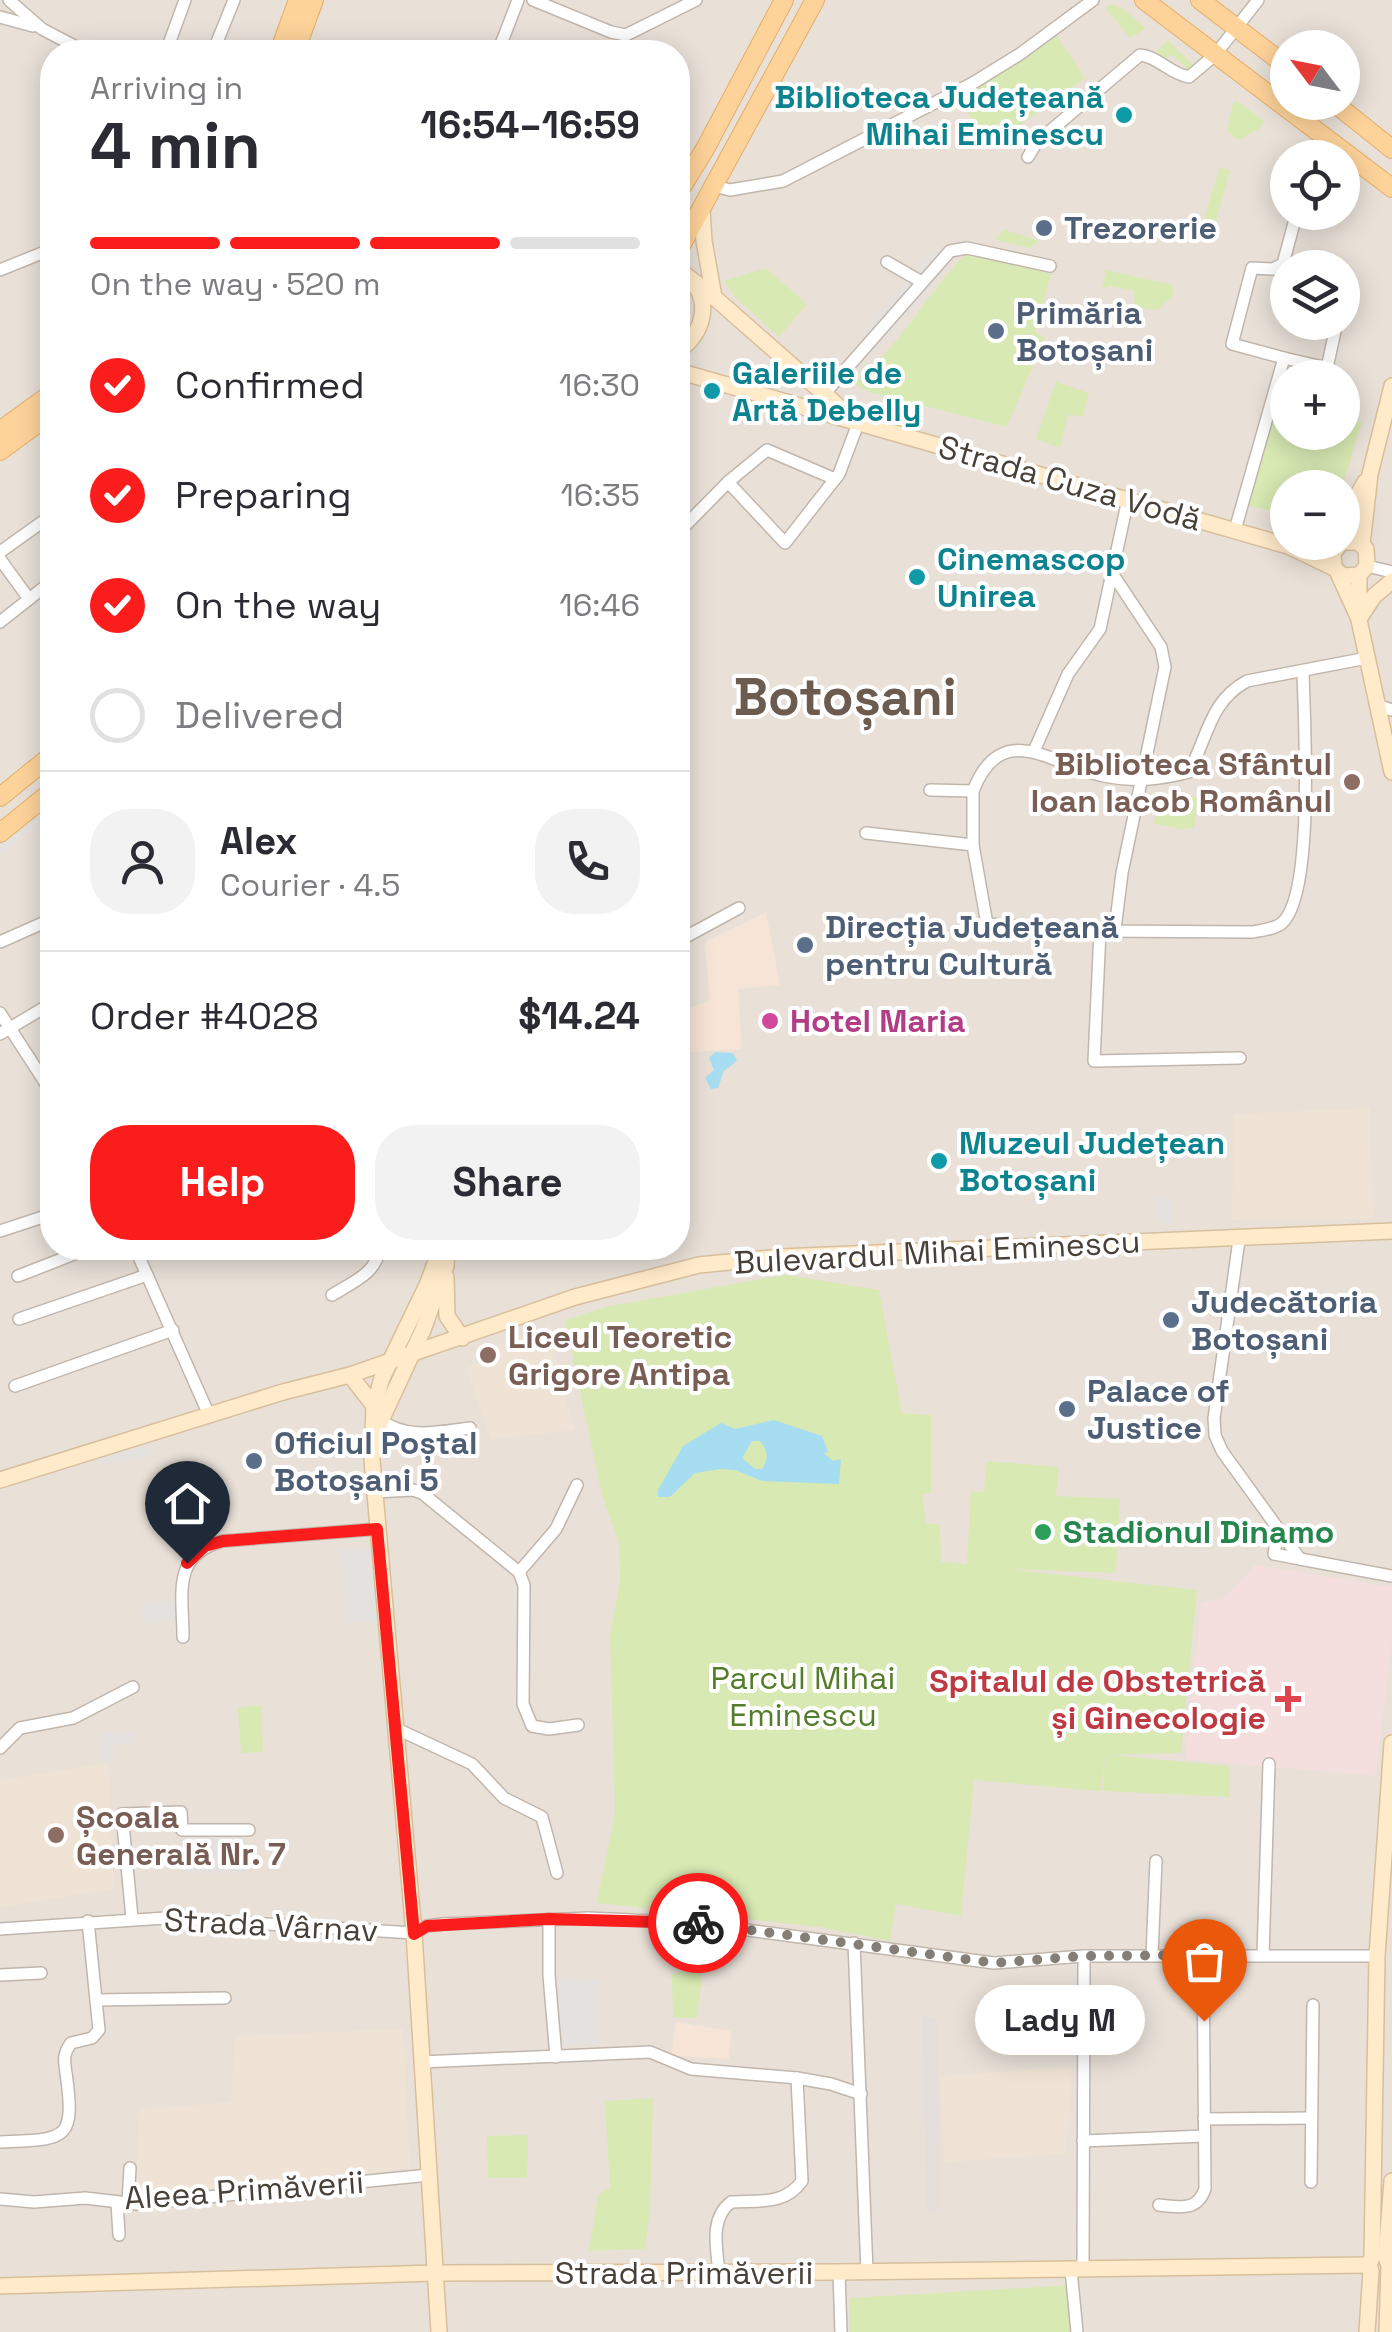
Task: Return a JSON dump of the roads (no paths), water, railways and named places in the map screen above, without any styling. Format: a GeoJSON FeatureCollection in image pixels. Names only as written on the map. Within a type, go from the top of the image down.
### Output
{"type":"FeatureCollection","features":[{"type":"Feature","properties":{"kind":"main road"},"geometry":{"type":"LineString","coordinates":[[283,40],[298,0]]}},
{"type":"Feature","properties":{"kind":"main road"},"geometry":{"type":"LineString","coordinates":[[299,40],[314,0]]}},
{"type":"Feature","properties":{"kind":"main road"},"geometry":{"type":"LineString","coordinates":[[762,41],[769,0]]}},
{"type":"Feature","properties":{"kind":"main road"},"geometry":{"type":"LineString","coordinates":[[690,173],[784,0]]}},
{"type":"Feature","properties":{"kind":"main road"},"geometry":{"type":"LineString","coordinates":[[690,230],[816,0]]}},
{"type":"Feature","properties":{"kind":"main road"},"geometry":{"type":"LineString","coordinates":[[1144,0],[1388,188]]}},
{"type":"Feature","properties":{"kind":"main road"},"geometry":{"type":"LineString","coordinates":[[1200,0],[1270,53]]}},
{"type":"Feature","properties":{"kind":"main road"},"geometry":{"type":"LineString","coordinates":[[1355,120],[1392,149]]}},
{"type":"Feature","properties":{"kind":"main road"},"geometry":{"type":"LineString","coordinates":[[702,209],[714,296]]}},
{"type":"Feature","properties":{"kind":"main road","name":"Strada Cuza Vodă"},"geometry":{"type":"LineString","coordinates":[[690,279],[714,296],[828,402],[856,420],[1270,541]]}},
{"type":"Feature","properties":{"kind":"main road"},"geometry":{"type":"LineString","coordinates":[[690,340],[704,312],[701,293],[694,282]]}},
{"type":"Feature","properties":{"kind":"main road","name":"Strada Cuza Vodă"},"geometry":{"type":"LineString","coordinates":[[690,374],[809,406],[828,402]]}},
{"type":"Feature","properties":{"kind":"main road"},"geometry":{"type":"LineString","coordinates":[[1359,620],[1368,554],[1362,544],[1370,474],[1392,386]]}},
{"type":"Feature","properties":{"kind":"main road"},"geometry":{"type":"LineString","coordinates":[[0,431],[40,402]]}},
{"type":"Feature","properties":{"kind":"main road"},"geometry":{"type":"LineString","coordinates":[[0,451],[40,422]]}},
{"type":"Feature","properties":{"kind":"main road"},"geometry":{"type":"LineString","coordinates":[[1360,492],[1370,474]]}},
{"type":"Feature","properties":{"kind":"main road","name":"Strada Cuza Vodă"},"geometry":{"type":"LineString","coordinates":[[1315,560],[1336,571]]}},
{"type":"Feature","properties":{"kind":"main road"},"geometry":{"type":"LineString","coordinates":[[1333,560],[1359,620],[1366,658],[1384,708],[1392,772]]}},
{"type":"Feature","properties":{"kind":"main road"},"geometry":{"type":"LineString","coordinates":[[1336,571],[1348,577],[1363,570]]}},
{"type":"Feature","properties":{"kind":"main road"},"geometry":{"type":"LineString","coordinates":[[1359,620],[1374,596],[1392,582]]}},
{"type":"Feature","properties":{"kind":"main road"},"geometry":{"type":"LineString","coordinates":[[0,797],[40,764]]}},
{"type":"Feature","properties":{"kind":"main road"},"geometry":{"type":"LineString","coordinates":[[0,834],[40,801]]}},
{"type":"Feature","properties":{"kind":"main road","name":"Bulevardul Mihai Eminescu"},"geometry":{"type":"LineString","coordinates":[[0,1480],[350,1375],[575,1297],[699,1266],[734,1261],[1392,1234]]}},
{"type":"Feature","properties":{"kind":"main road"},"geometry":{"type":"LineString","coordinates":[[438,1260],[390,1359],[373,1440],[377,1529],[414,1934],[439,2332]]}},
{"type":"Feature","properties":{"kind":"main road"},"geometry":{"type":"LineString","coordinates":[[445,1260],[448,1316],[462,1338]]}},
{"type":"Feature","properties":{"kind":"main road"},"geometry":{"type":"LineString","coordinates":[[377,1413],[415,1351],[446,1266]]}},
{"type":"Feature","properties":{"kind":"main road"},"geometry":{"type":"LineString","coordinates":[[350,1375],[377,1413]]}},
{"type":"Feature","properties":{"kind":"main road"},"geometry":{"type":"LineString","coordinates":[[1387,2332],[1381,2264],[1377,1956],[1392,1743]]}},
{"type":"Feature","properties":{"kind":"main road"},"geometry":{"type":"LineString","coordinates":[[1366,2332],[1381,2264],[1392,2181]]}},
{"type":"Feature","properties":{"kind":"main road","name":"Strada Primăverii"},"geometry":{"type":"LineString","coordinates":[[0,2286],[435,2273],[868,2272],[1381,2264]]}},
{"type":"Feature","properties":{"kind":"street"},"geometry":{"type":"LineString","coordinates":[[9,0],[42,28],[64,40]]}},
{"type":"Feature","properties":{"kind":"street"},"geometry":{"type":"LineString","coordinates":[[170,40],[185,0]]}},
{"type":"Feature","properties":{"kind":"street"},"geometry":{"type":"LineString","coordinates":[[219,40],[234,0]]}},
{"type":"Feature","properties":{"kind":"street"},"geometry":{"type":"LineString","coordinates":[[503,40],[518,0]]}},
{"type":"Feature","properties":{"kind":"street"},"geometry":{"type":"LineString","coordinates":[[533,0],[626,36],[696,0]]}},
{"type":"Feature","properties":{"kind":"street"},"geometry":{"type":"LineString","coordinates":[[715,186],[730,190],[783,182],[972,83],[1020,54],[1092,0]]}},
{"type":"Feature","properties":{"kind":"street"},"geometry":{"type":"LineString","coordinates":[[1028,157],[1036,142],[1140,55],[1146,54],[1171,73],[1189,77],[1215,55],[1258,0]]}},
{"type":"Feature","properties":{"kind":"street"},"geometry":{"type":"LineString","coordinates":[[0,17],[42,28]]}},
{"type":"Feature","properties":{"kind":"street"},"geometry":{"type":"LineString","coordinates":[[1291,230],[1279,268],[1252,268],[1232,344],[1326,368],[1332,340]]}},
{"type":"Feature","properties":{"kind":"street"},"geometry":{"type":"LineString","coordinates":[[828,402],[836,380],[944,255],[957,248],[1050,266]]}},
{"type":"Feature","properties":{"kind":"street"},"geometry":{"type":"LineString","coordinates":[[0,270],[40,254]]}},
{"type":"Feature","properties":{"kind":"street"},"geometry":{"type":"LineString","coordinates":[[887,262],[920,281]]}},
{"type":"Feature","properties":{"kind":"street"},"geometry":{"type":"LineString","coordinates":[[1235,530],[1284,358]]}},
{"type":"Feature","properties":{"kind":"street"},"geometry":{"type":"LineString","coordinates":[[728,482],[785,543],[835,479],[856,420]]}},
{"type":"Feature","properties":{"kind":"street"},"geometry":{"type":"LineString","coordinates":[[690,520],[728,482],[770,450],[835,479]]}},
{"type":"Feature","properties":{"kind":"street"},"geometry":{"type":"LineString","coordinates":[[1034,751],[1068,674],[1100,629],[1128,499]]}},
{"type":"Feature","properties":{"kind":"street"},"geometry":{"type":"LineString","coordinates":[[29,599],[0,555],[40,524]]}},
{"type":"Feature","properties":{"kind":"street"},"geometry":{"type":"LineString","coordinates":[[1363,570],[1392,572]]}},
{"type":"Feature","properties":{"kind":"street"},"geometry":{"type":"LineString","coordinates":[[1112,573],[1164,656],[1122,873],[1116,930]]}},
{"type":"Feature","properties":{"kind":"street"},"geometry":{"type":"LineString","coordinates":[[0,622],[40,590]]}},
{"type":"Feature","properties":{"kind":"street"},"geometry":{"type":"LineString","coordinates":[[1303,671],[1302,875],[1290,913],[1281,924],[1253,932],[1100,931],[987,924],[973,845],[973,792],[980,771],[994,757],[1013,749],[1034,751],[1101,775],[1142,781],[1189,772],[1218,703],[1231,689],[1247,680],[1366,658]]}},
{"type":"Feature","properties":{"kind":"street"},"geometry":{"type":"LineString","coordinates":[[930,790],[973,792]]}},
{"type":"Feature","properties":{"kind":"street"},"geometry":{"type":"LineString","coordinates":[[866,833],[973,845]]}},
{"type":"Feature","properties":{"kind":"street"},"geometry":{"type":"LineString","coordinates":[[690,934],[739,908]]}},
{"type":"Feature","properties":{"kind":"street"},"geometry":{"type":"LineString","coordinates":[[0,942],[40,925]]}},
{"type":"Feature","properties":{"kind":"street"},"geometry":{"type":"LineString","coordinates":[[1100,931],[1094,1060],[1240,1058]]}},
{"type":"Feature","properties":{"kind":"street"},"geometry":{"type":"LineString","coordinates":[[5,1031],[40,1011]]}},
{"type":"Feature","properties":{"kind":"street"},"geometry":{"type":"LineString","coordinates":[[0,1013],[5,1031],[40,1076]]}},
{"type":"Feature","properties":{"kind":"street"},"geometry":{"type":"LineString","coordinates":[[0,1231],[40,1218]]}},
{"type":"Feature","properties":{"kind":"street"},"geometry":{"type":"LineString","coordinates":[[1238,1240],[1214,1418],[1222,1452],[1300,1559],[1392,1576]]}},
{"type":"Feature","properties":{"kind":"street"},"geometry":{"type":"LineString","coordinates":[[18,1276],[59,1260]]}},
{"type":"Feature","properties":{"kind":"street"},"geometry":{"type":"LineString","coordinates":[[140,1260],[210,1415]]}},
{"type":"Feature","properties":{"kind":"street"},"geometry":{"type":"LineString","coordinates":[[332,1295],[368,1273],[377,1260]]}},
{"type":"Feature","properties":{"kind":"street"},"geometry":{"type":"LineString","coordinates":[[19,1319],[147,1275]]}},
{"type":"Feature","properties":{"kind":"street"},"geometry":{"type":"LineString","coordinates":[[15,1386],[173,1330]]}},
{"type":"Feature","properties":{"kind":"street"},"geometry":{"type":"LineString","coordinates":[[377,1413],[414,1435],[470,1428]]}},
{"type":"Feature","properties":{"kind":"street"},"geometry":{"type":"LineString","coordinates":[[519,1572],[556,1529],[577,1485]]}},
{"type":"Feature","properties":{"kind":"street"},"geometry":{"type":"LineString","coordinates":[[374,1492],[413,1490],[422,1494],[519,1572],[524,1585],[523,1704],[532,1726],[549,1730],[578,1726]]}},
{"type":"Feature","properties":{"kind":"street"},"geometry":{"type":"LineString","coordinates":[[184,1637],[182,1575],[187,1563],[205,1546],[223,1541],[377,1529]]}},
{"type":"Feature","properties":{"kind":"street"},"geometry":{"type":"LineString","coordinates":[[0,1748],[20,1728],[73,1718],[133,1687]]}},
{"type":"Feature","properties":{"kind":"street"},"geometry":{"type":"LineString","coordinates":[[395,1728],[472,1764],[504,1798],[542,1817],[557,1873]]}},
{"type":"Feature","properties":{"kind":"street"},"geometry":{"type":"LineString","coordinates":[[1264,1954],[1269,1764]]}},
{"type":"Feature","properties":{"kind":"street"},"geometry":{"type":"LineString","coordinates":[[132,1918],[122,1814],[180,1812],[182,1830],[249,1830]]}},
{"type":"Feature","properties":{"kind":"street"},"geometry":{"type":"LineString","coordinates":[[1152,1955],[1156,1861]]}},
{"type":"Feature","properties":{"kind":"street","name":"Strada Vârnav"},"geometry":{"type":"LineString","coordinates":[[0,1928],[132,1918],[414,1934],[427,1926],[549,1919],[695,1923],[994,1963],[1084,1956],[1377,1956]]}},
{"type":"Feature","properties":{"kind":"street"},"geometry":{"type":"LineString","coordinates":[[549,1919],[548,1975],[556,2057]]}},
{"type":"Feature","properties":{"kind":"street"},"geometry":{"type":"LineString","coordinates":[[0,2142],[42,2140],[61,2135],[70,2124],[64,2056],[70,2043],[98,2034],[88,1921]]}},
{"type":"Feature","properties":{"kind":"street"},"geometry":{"type":"LineString","coordinates":[[854,1942],[868,2272]]}},
{"type":"Feature","properties":{"kind":"street"},"geometry":{"type":"LineString","coordinates":[[1158,2205],[1187,2208],[1202,2199],[1205,2189],[1203,1955]]}},
{"type":"Feature","properties":{"kind":"street"},"geometry":{"type":"LineString","coordinates":[[1077,2332],[1084,1956]]}},
{"type":"Feature","properties":{"kind":"street"},"geometry":{"type":"LineString","coordinates":[[0,1975],[41,1973]]}},
{"type":"Feature","properties":{"kind":"street"},"geometry":{"type":"LineString","coordinates":[[96,2000],[225,1998]]}},
{"type":"Feature","properties":{"kind":"street"},"geometry":{"type":"LineString","coordinates":[[1310,2182],[1313,2004]]}},
{"type":"Feature","properties":{"kind":"street"},"geometry":{"type":"LineString","coordinates":[[421,2062],[650,2052],[691,2070],[798,2078],[861,2094]]}},
{"type":"Feature","properties":{"kind":"street"},"geometry":{"type":"LineString","coordinates":[[719,2273],[716,2224],[725,2206],[731,2202],[780,2200],[802,2181],[798,2078]]}},
{"type":"Feature","properties":{"kind":"street"},"geometry":{"type":"LineString","coordinates":[[1204,2119],[1312,2118]]}},
{"type":"Feature","properties":{"kind":"street"},"geometry":{"type":"LineString","coordinates":[[1083,2141],[1204,2136]]}},
{"type":"Feature","properties":{"kind":"street"},"geometry":{"type":"LineString","coordinates":[[118,2235],[130,2168]]}},
{"type":"Feature","properties":{"kind":"street","name":"Aleea Primăverii"},"geometry":{"type":"LineString","coordinates":[[0,2198],[34,2202],[85,2198],[137,2204],[428,2175]]}},
{"type":"Feature","properties":{"kind":"street"},"geometry":{"type":"LineString","coordinates":[[839,2272],[841,2332]]}},
{"type":"Feature","properties":{"kind":"water"},"geometry":{"type":"Polygon","coordinates":[[[715,1052],[733,1053],[737,1061],[724,1071],[718,1088],[711,1089],[705,1078],[714,1070],[709,1058],[715,1052]]]}},
{"type":"Feature","properties":{"kind":"water"},"geometry":{"type":"Polygon","coordinates":[[[774,1420],[822,1436],[828,1452],[824,1453],[833,1461],[841,1459],[839,1484],[762,1481],[735,1470],[720,1469],[695,1473],[670,1497],[658,1497],[658,1490],[683,1446],[721,1423],[735,1429],[774,1420]],[[752,1441],[742,1458],[755,1469],[762,1469],[767,1458],[760,1441],[752,1441]]]}},
{"type":"Feature","properties":{"kind":"place","name":"Biblioteca Județeană Mihai Eminescu"},"geometry":{"type":"Point","coordinates":[1124,115]}},
{"type":"Feature","properties":{"kind":"place","name":"Trezorerie"},"geometry":{"type":"Point","coordinates":[1044,228]}},
{"type":"Feature","properties":{"kind":"place","name":"Primăria Botoșani"},"geometry":{"type":"Point","coordinates":[996,331]}},
{"type":"Feature","properties":{"kind":"place","name":"Galeriile de Artă Debelly"},"geometry":{"type":"Point","coordinates":[712,391]}},
{"type":"Feature","properties":{"kind":"place","name":"Cinemascop Unirea"},"geometry":{"type":"Point","coordinates":[917,577]}},
{"type":"Feature","properties":{"kind":"place","name":"Biblioteca Sfântul Ioan Iacob Românul"},"geometry":{"type":"Point","coordinates":[1352,782]}},
{"type":"Feature","properties":{"kind":"place","name":"Direcția Județeană pentru Cultură"},"geometry":{"type":"Point","coordinates":[805,945]}},
{"type":"Feature","properties":{"kind":"place","name":"Hotel Maria"},"geometry":{"type":"Point","coordinates":[770,1021]}},
{"type":"Feature","properties":{"kind":"place","name":"Muzeul Județean Botoșani"},"geometry":{"type":"Point","coordinates":[939,1161]}},
{"type":"Feature","properties":{"kind":"place","name":"Judecătoria Botoșani"},"geometry":{"type":"Point","coordinates":[1171,1320]}},
{"type":"Feature","properties":{"kind":"place","name":"Liceul Teoretic Grigore Antipa"},"geometry":{"type":"Point","coordinates":[488,1355]}},
{"type":"Feature","properties":{"kind":"place","name":"Palace of Justice"},"geometry":{"type":"Point","coordinates":[1067,1409]}},
{"type":"Feature","properties":{"kind":"place","name":"Oficiul Poștal Botoșani 5"},"geometry":{"type":"Point","coordinates":[254,1461]}},
{"type":"Feature","properties":{"kind":"place","name":"Stadionul Dinamo"},"geometry":{"type":"Point","coordinates":[1043,1532]}},
{"type":"Feature","properties":{"kind":"place","name":"Spitalul de Obstetrică și Ginecologie"},"geometry":{"type":"Point","coordinates":[1288,1699]}},
{"type":"Feature","properties":{"kind":"place","name":"Școala Generală Nr. 7"},"geometry":{"type":"Point","coordinates":[56,1835]}},
{"type":"Feature","properties":{"kind":"place","name":"Lady M"},"geometry":{"type":"Point","coordinates":[1204,2021]}},
{"type":"Feature","properties":{"kind":"district","name":"Botoșani"},"geometry":{"type":"Point","coordinates":[845,697]}},
{"type":"Feature","properties":{"kind":"park label","name":"Parcul Mihai Eminescu"},"geometry":{"type":"Point","coordinates":[803,1696]}}]}
